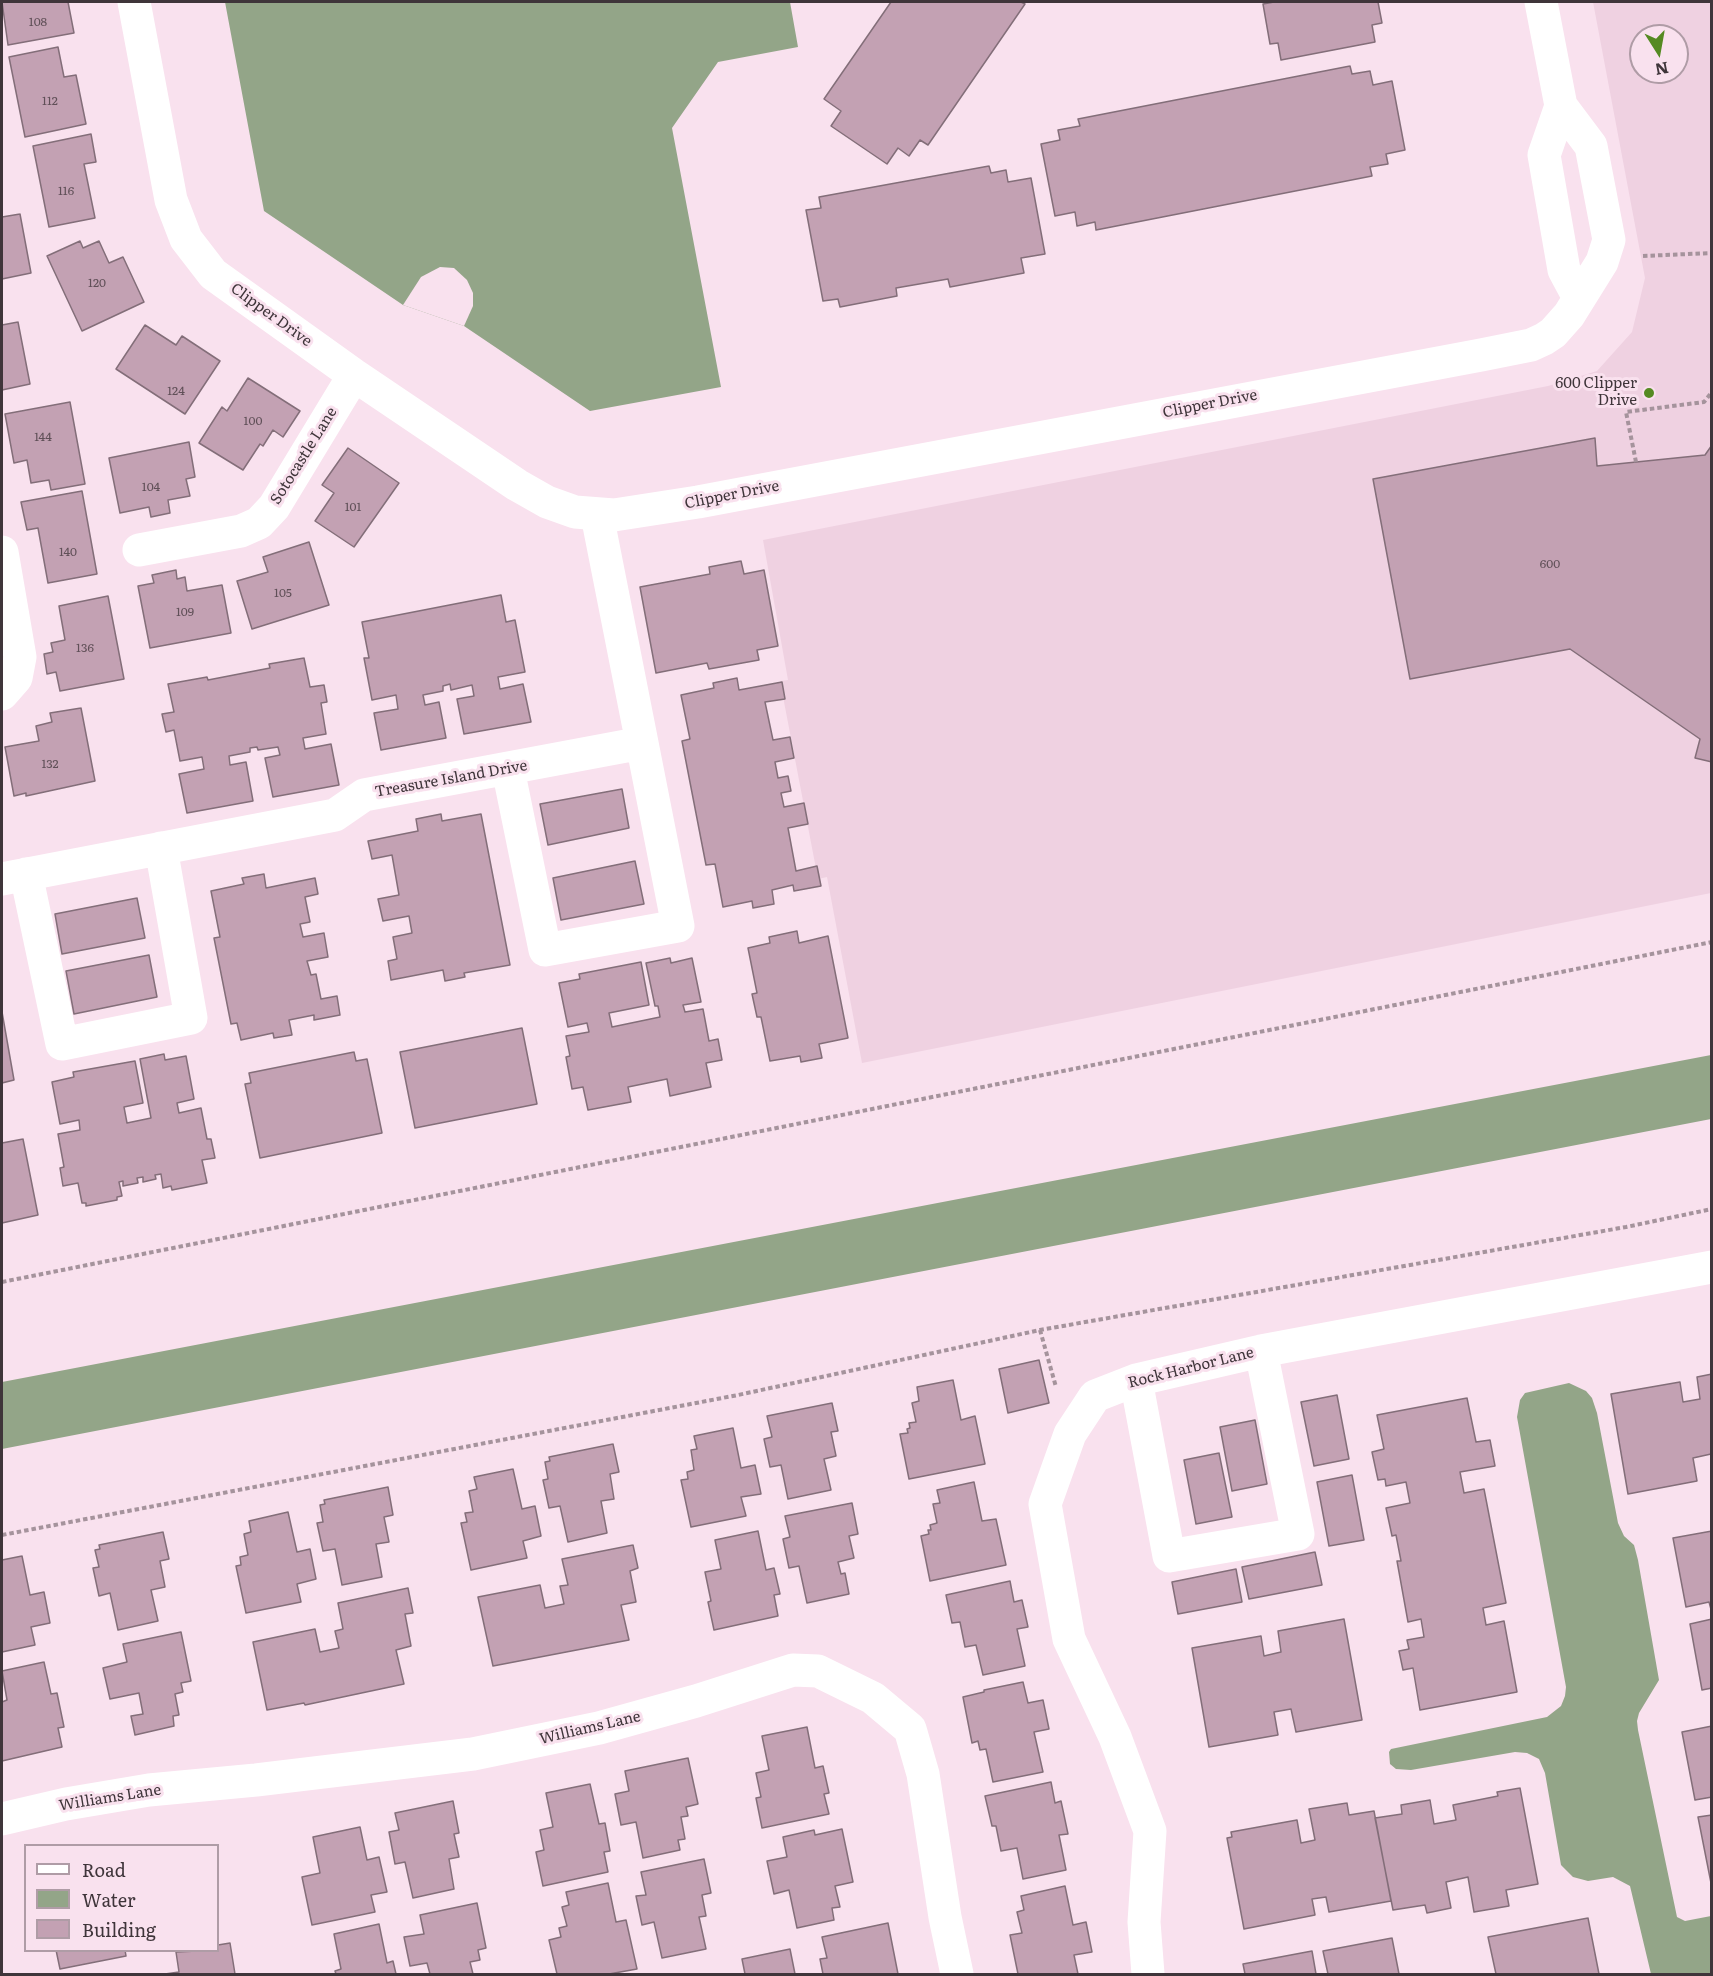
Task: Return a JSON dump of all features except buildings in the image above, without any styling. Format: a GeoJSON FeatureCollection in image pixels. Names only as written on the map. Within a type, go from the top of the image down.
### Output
{"type":"FeatureCollection","features":[{"type":"Feature","properties":{"kind":"street","name":"Clipper Drive"},"geometry":{"type":"LineString","coordinates":[[134,2],[171,200],[186,239],[213,274],[354,375],[517,485],[557,506],[575,512],[597,515],[632,514],[1531,345],[1553,333],[1569,315],[1602,262],[1608,240],[1591,146],[1561,106],[1541,2]]}},
{"type":"Feature","properties":{"kind":"street"},"geometry":{"type":"LineString","coordinates":[[1561,106],[1544,155],[1564,270],[1579,298]]}},
{"type":"Feature","properties":{"kind":"street","name":"Sotocastle Lane"},"geometry":{"type":"LineString","coordinates":[[139,550],[241,531],[259,523],[274,507],[354,375]]}},
{"type":"Feature","properties":{"kind":"street"},"geometry":{"type":"LineString","coordinates":[[508,769],[545,950],[678,926],[597,515]]}},
{"type":"Feature","properties":{"kind":"street"},"geometry":{"type":"LineString","coordinates":[[2,552],[20,657],[16,678],[2,694]]}},
{"type":"Feature","properties":{"kind":"street","name":"Treasure Island Drive"},"geometry":{"type":"LineString","coordinates":[[14,877],[335,815],[364,795],[642,743]]}},
{"type":"Feature","properties":{"kind":"street"},"geometry":{"type":"LineString","coordinates":[[14,877],[62,1044],[191,1018],[161,848]]}},
{"type":"Feature","properties":{"kind":"street","name":"Rock Harbor Lane"},"geometry":{"type":"LineString","coordinates":[[1149,1974],[1144,1922],[1150,1831],[1115,1737],[1069,1639],[1045,1504],[1070,1434],[1095,1396],[1136,1380],[1261,1351],[1712,1267]]}},
{"type":"Feature","properties":{"kind":"street"},"geometry":{"type":"LineString","coordinates":[[1136,1380],[1169,1556],[1298,1534],[1261,1351]]}},
{"type":"Feature","properties":{"kind":"street","name":"Williams Lane"},"geometry":{"type":"LineString","coordinates":[[2,1819],[45,1808],[149,1790],[256,1780],[473,1754],[600,1728],[794,1670],[818,1671],[873,1698],[910,1729],[923,1774],[945,1917],[957,1974]]}},
{"type":"Feature","properties":{"kind":"path"},"geometry":{"type":"LineString","coordinates":[[1632,257],[1712,253]]}},
{"type":"Feature","properties":{"kind":"path"},"geometry":{"type":"LineString","coordinates":[[1636,462],[1626,412],[1704,402],[1712,392]]}},
{"type":"Feature","properties":{"kind":"path"},"geometry":{"type":"LineString","coordinates":[[2,1282],[1712,942]]}},
{"type":"Feature","properties":{"kind":"path"},"geometry":{"type":"LineString","coordinates":[[2,1535],[738,1395],[1040,1330],[1626,1227],[1712,1209]]}},
{"type":"Feature","properties":{"kind":"path"},"geometry":{"type":"LineString","coordinates":[[1040,1330],[1070,1434]]}},
{"type":"Feature","properties":{"kind":"shaded area"},"geometry":{"type":"Polygon","coordinates":[[[1593,2],[1711,2],[1711,893],[862,1063],[827,877],[818,879],[780,681],[788,680],[763,540],[1548,386],[1597,371],[1632,332],[1645,278],[1593,2]]]}},
{"type":"Feature","properties":{"kind":"water"},"geometry":{"type":"Polygon","coordinates":[[[225,2],[790,2],[798,47],[718,62],[672,128],[721,387],[590,411],[464,326],[403,305],[264,211],[225,2]]]}},
{"type":"Feature","properties":{"kind":"water"},"geometry":{"type":"Polygon","coordinates":[[[1711,1055],[1711,1119],[2,1449],[2,1382],[1711,1055]]]}},
{"type":"Feature","properties":{"kind":"water"},"geometry":{"type":"Polygon","coordinates":[[[1569,1383],[1586,1391],[1592,1398],[1597,1413],[1618,1523],[1624,1536],[1634,1545],[1638,1560],[1659,1680],[1639,1713],[1638,1730],[1677,1917],[1685,1921],[1711,1916],[1711,1974],[1651,1974],[1630,1886],[1613,1877],[1588,1881],[1573,1877],[1561,1865],[1545,1773],[1539,1759],[1527,1753],[1515,1752],[1411,1770],[1396,1769],[1390,1764],[1391,1749],[1547,1717],[1561,1706],[1566,1687],[1517,1417],[1520,1400],[1525,1393],[1569,1383]]]}},
{"type":"Feature","properties":{"kind":"pier"},"geometry":{"type":"Polygon","coordinates":[[[440,267],[454,268],[467,280],[473,293],[473,306],[464,326],[403,305],[421,277],[440,267]]]}},
{"type":"Feature","properties":{"kind":"place","name":"600 Clipper Drive"},"geometry":{"type":"Point","coordinates":[1649,393]}}]}
